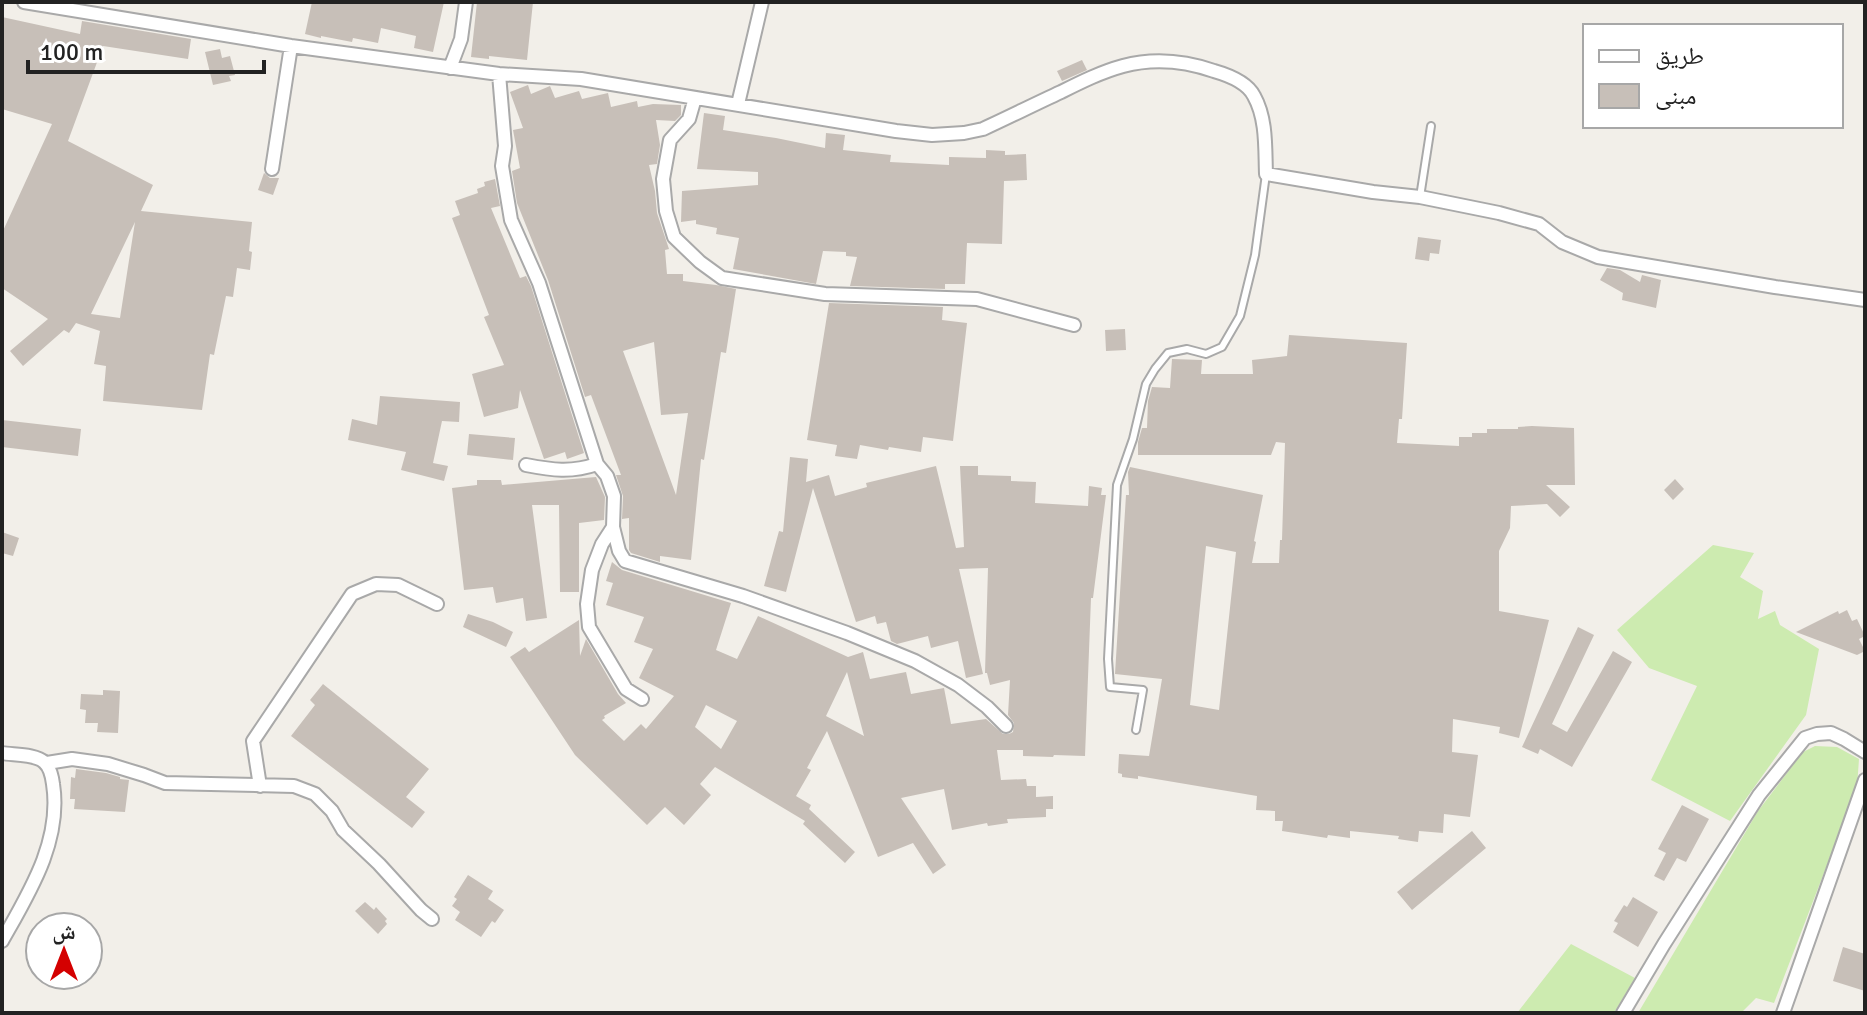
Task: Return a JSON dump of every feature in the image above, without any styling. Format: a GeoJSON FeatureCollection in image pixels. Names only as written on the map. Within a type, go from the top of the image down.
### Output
{"type":"FeatureCollection","features":[{"type":"Feature","properties":{"kind":"street"},"geometry":{"type":"LineString","coordinates":[[24,2],[291,46],[499,74],[581,79],[932,135],[983,129],[1089,78],[1124,65],[1174,61],[1232,77],[1254,94],[1261,114],[1266,174],[1420,197],[1499,213],[1539,224],[1562,242],[1598,257],[1865,300]]}},
{"type":"Feature","properties":{"kind":"street"},"geometry":{"type":"LineString","coordinates":[[450,68],[461,39],[466,2]]}},
{"type":"Feature","properties":{"kind":"street"},"geometry":{"type":"LineString","coordinates":[[738,104],[762,2]]}},
{"type":"Feature","properties":{"kind":"street"},"geometry":{"type":"LineString","coordinates":[[272,169],[291,46]]}},
{"type":"Feature","properties":{"kind":"street"},"geometry":{"type":"LineString","coordinates":[[499,74],[505,146],[502,166],[511,220],[539,283],[597,464],[607,476],[614,496],[613,527],[625,561],[743,596],[915,661],[958,685],[1006,726]]}},
{"type":"Feature","properties":{"kind":"street"},"geometry":{"type":"LineString","coordinates":[[695,98],[689,119],[670,140],[663,179],[666,211],[674,237],[722,278],[825,294],[977,299],[1074,325]]}},
{"type":"Feature","properties":{"kind":"street"},"geometry":{"type":"LineString","coordinates":[[526,465],[549,470],[579,470],[597,464]]}},
{"type":"Feature","properties":{"kind":"street"},"geometry":{"type":"LineString","coordinates":[[613,527],[602,544],[592,570],[587,604],[589,627],[626,689],[642,699]]}},
{"type":"Feature","properties":{"kind":"street"},"geometry":{"type":"LineString","coordinates":[[260,786],[253,741],[352,594],[376,584],[398,585],[437,604]]}},
{"type":"Feature","properties":{"kind":"street"},"geometry":{"type":"LineString","coordinates":[[1623,1013],[1759,795],[1805,738],[1831,733],[1865,752]]}},
{"type":"Feature","properties":{"kind":"street"},"geometry":{"type":"LineString","coordinates":[[2,753],[37,757],[47,763],[55,794],[55,815],[45,857],[2,941]]}},
{"type":"Feature","properties":{"kind":"street"},"geometry":{"type":"LineString","coordinates":[[47,763],[72,759],[108,764],[165,783],[294,786],[315,794],[332,811],[343,830],[432,919]]}},
{"type":"Feature","properties":{"kind":"street"},"geometry":{"type":"LineString","coordinates":[[1783,1013],[1865,780]]}},
{"type":"Feature","properties":{"kind":"lane"},"geometry":{"type":"LineString","coordinates":[[1420,197],[1431,126]]}},
{"type":"Feature","properties":{"kind":"lane"},"geometry":{"type":"LineString","coordinates":[[1136,730],[1143,690],[1110,687],[1108,659],[1117,485],[1133,439],[1146,384],[1155,369],[1168,353],[1187,349],[1206,354],[1222,347],[1240,316],[1255,255],[1266,174]]}},
{"type":"Feature","properties":{"kind":"green space"},"geometry":{"type":"Polygon","coordinates":[[[1713,545],[1754,553],[1740,577],[1763,591],[1758,619],[1775,611],[1780,625],[1819,649],[1806,715],[1730,821],[1651,780],[1697,686],[1649,668],[1617,630],[1713,545]]]}},
{"type":"Feature","properties":{"kind":"green space"},"geometry":{"type":"Polygon","coordinates":[[[1815,746],[1837,747],[1859,759],[1857,787],[1774,1003],[1756,998],[1741,1013],[1638,1013],[1758,811],[1803,752],[1815,746]]]}},
{"type":"Feature","properties":{"kind":"green space"},"geometry":{"type":"Polygon","coordinates":[[[1571,944],[1635,978],[1614,1013],[1517,1013],[1571,944]]]}},
{"type":"Feature","properties":{"kind":"building"},"geometry":{"type":"Polygon","coordinates":[[[312,2],[444,2],[433,52],[414,48],[416,36],[381,28],[378,43],[305,34],[312,2]]]}},
{"type":"Feature","properties":{"kind":"building"},"geometry":{"type":"Polygon","coordinates":[[[477,2],[533,2],[527,60],[471,57],[477,2]]]}},
{"type":"Feature","properties":{"kind":"building"},"geometry":{"type":"Polygon","coordinates":[[[2,17],[80,34],[82,21],[191,39],[188,59],[103,46],[68,141],[153,185],[141,211],[252,222],[250,270],[237,268],[233,297],[226,296],[214,355],[210,354],[202,410],[103,401],[106,366],[94,364],[100,331],[76,323],[69,333],[64,330],[23,366],[10,351],[48,319],[2,288],[2,233],[52,124],[2,109],[2,17]],[[135,222],[91,314],[120,318],[135,222]]]}},
{"type":"Feature","properties":{"kind":"building"},"geometry":{"type":"Polygon","coordinates":[[[220,49],[222,58],[230,56],[235,75],[229,76],[231,81],[213,85],[205,52],[220,49]]]}},
{"type":"Feature","properties":{"kind":"building"},"geometry":{"type":"Polygon","coordinates":[[[1082,60],[1087,70],[1062,81],[1057,71],[1082,60]]]}},
{"type":"Feature","properties":{"kind":"building"},"geometry":{"type":"Polygon","coordinates":[[[528,85],[531,94],[550,86],[555,98],[579,91],[582,99],[608,93],[611,107],[637,101],[638,107],[681,105],[681,115],[675,121],[656,120],[660,145],[657,164],[649,165],[657,213],[669,249],[665,250],[667,274],[683,274],[683,281],[736,289],[726,353],[721,352],[704,460],[701,459],[691,560],[660,556],[660,562],[629,550],[629,518],[622,519],[623,496],[616,475],[621,475],[591,395],[585,397],[548,280],[517,203],[512,171],[520,168],[513,130],[523,128],[510,92],[528,85]],[[654,342],[623,351],[676,495],[688,413],[661,415],[654,342]]]}},
{"type":"Feature","properties":{"kind":"building"},"geometry":{"type":"Polygon","coordinates":[[[704,113],[725,116],[723,130],[825,148],[826,133],[845,135],[843,150],[891,155],[890,162],[949,165],[949,157],[986,158],[986,150],[1005,151],[1005,155],[1026,154],[1027,180],[1004,181],[1002,244],[967,243],[965,284],[945,284],[945,289],[850,286],[857,257],[846,256],[846,252],[823,251],[816,284],[733,269],[739,238],[716,234],[717,228],[696,224],[696,220],[681,222],[682,191],[758,185],[758,172],[697,169],[704,113]]]}},
{"type":"Feature","properties":{"kind":"building"},"geometry":{"type":"Polygon","coordinates":[[[264,173],[270,178],[279,178],[273,195],[258,190],[264,173]]]}},
{"type":"Feature","properties":{"kind":"building"},"geometry":{"type":"Polygon","coordinates":[[[495,179],[500,206],[491,208],[520,278],[526,276],[531,286],[584,453],[567,459],[565,452],[544,459],[520,390],[518,408],[484,417],[472,374],[504,365],[484,317],[489,315],[452,218],[460,215],[455,201],[478,193],[477,189],[485,186],[484,182],[495,179]]]}},
{"type":"Feature","properties":{"kind":"building"},"geometry":{"type":"Polygon","coordinates":[[[1418,237],[1441,240],[1439,254],[1430,253],[1429,261],[1415,259],[1418,237]]]}},
{"type":"Feature","properties":{"kind":"building"},"geometry":{"type":"Polygon","coordinates":[[[1607,268],[1620,270],[1640,282],[1642,275],[1661,280],[1656,308],[1622,300],[1623,293],[1600,280],[1607,268]]]}},
{"type":"Feature","properties":{"kind":"building"},"geometry":{"type":"Polygon","coordinates":[[[829,303],[943,307],[942,320],[967,323],[953,441],[923,437],[921,452],[860,445],[857,459],[835,456],[837,445],[807,440],[829,303]]]}},
{"type":"Feature","properties":{"kind":"building"},"geometry":{"type":"Polygon","coordinates":[[[1125,329],[1126,350],[1106,351],[1105,330],[1125,329]]]}},
{"type":"Feature","properties":{"kind":"building"},"geometry":{"type":"Polygon","coordinates":[[[1289,335],[1407,343],[1402,419],[1399,419],[1397,443],[1459,446],[1459,437],[1487,433],[1487,429],[1532,426],[1574,428],[1575,485],[1546,485],[1570,507],[1560,517],[1547,504],[1511,506],[1510,528],[1499,551],[1499,611],[1549,620],[1519,738],[1499,733],[1500,727],[1453,719],[1452,752],[1478,755],[1470,817],[1444,814],[1443,833],[1419,831],[1418,842],[1398,839],[1399,836],[1350,831],[1350,838],[1328,835],[1327,838],[1282,831],[1283,821],[1275,821],[1275,811],[1256,810],[1257,796],[1138,776],[1138,779],[1122,777],[1118,773],[1119,754],[1149,756],[1162,679],[1115,674],[1130,467],[1263,495],[1252,563],[1279,563],[1282,540],[1285,443],[1276,442],[1271,455],[1138,455],[1142,428],[1147,428],[1152,387],[1170,388],[1172,359],[1202,360],[1201,374],[1253,374],[1252,360],[1287,356],[1289,335]],[[1206,546],[1190,705],[1219,710],[1236,552],[1206,546]]]}},
{"type":"Feature","properties":{"kind":"building"},"geometry":{"type":"Polygon","coordinates":[[[380,396],[460,402],[459,422],[442,421],[433,463],[448,466],[444,481],[401,470],[406,452],[348,440],[352,419],[377,425],[380,396]]]}},
{"type":"Feature","properties":{"kind":"building"},"geometry":{"type":"Polygon","coordinates":[[[2,420],[81,429],[78,456],[2,447],[2,420]]]}},
{"type":"Feature","properties":{"kind":"building"},"geometry":{"type":"Polygon","coordinates":[[[469,434],[515,438],[513,460],[467,455],[469,434]]]}},
{"type":"Feature","properties":{"kind":"building"},"geometry":{"type":"Polygon","coordinates":[[[790,457],[808,459],[806,482],[829,475],[835,496],[867,487],[866,483],[936,466],[956,548],[964,547],[960,466],[978,466],[978,475],[1011,476],[1011,481],[1036,482],[1035,503],[1088,506],[1089,486],[1102,488],[1101,495],[1106,495],[1091,598],[1085,756],[1023,756],[1023,750],[997,750],[1001,780],[1026,779],[1027,786],[1036,786],[1036,797],[1053,796],[1053,809],[1046,809],[1046,817],[1007,819],[1008,823],[988,826],[987,823],[952,830],[944,789],[901,798],[946,865],[933,874],[913,843],[878,857],[827,731],[796,796],[811,805],[809,809],[855,852],[845,863],[803,824],[805,821],[715,767],[700,784],[711,795],[684,825],[665,807],[647,825],[575,755],[510,657],[525,647],[529,652],[579,620],[580,656],[586,639],[626,703],[602,720],[624,741],[641,724],[646,729],[674,696],[639,678],[653,649],[634,642],[644,617],[606,605],[613,583],[606,581],[612,562],[622,570],[731,603],[716,650],[737,659],[758,616],[848,657],[863,652],[870,679],[906,672],[911,694],[944,688],[951,724],[986,719],[1003,734],[1013,732],[1014,723],[1008,715],[1010,680],[990,685],[985,673],[988,568],[959,569],[983,674],[966,678],[958,641],[931,648],[928,636],[897,644],[891,641],[886,622],[877,624],[875,616],[856,622],[813,488],[786,592],[764,586],[779,531],[783,532],[790,457]],[[847,672],[826,716],[864,736],[847,672]],[[706,705],[695,727],[721,749],[737,721],[706,705]]]}},
{"type":"Feature","properties":{"kind":"building"},"geometry":{"type":"Polygon","coordinates":[[[596,477],[605,497],[604,520],[579,523],[579,592],[560,592],[559,505],[532,505],[547,618],[526,621],[523,598],[496,603],[493,587],[464,590],[452,488],[477,485],[477,480],[501,480],[502,485],[596,477]]]}},
{"type":"Feature","properties":{"kind":"building"},"geometry":{"type":"Polygon","coordinates":[[[1675,479],[1684,489],[1673,500],[1664,490],[1675,479]]]}},
{"type":"Feature","properties":{"kind":"building"},"geometry":{"type":"Polygon","coordinates":[[[2,532],[19,538],[13,556],[2,553],[2,532]]]}},
{"type":"Feature","properties":{"kind":"building"},"geometry":{"type":"Polygon","coordinates":[[[1847,610],[1852,621],[1857,619],[1865,636],[1859,639],[1865,651],[1857,655],[1796,632],[1838,611],[1839,614],[1847,610]]]}},
{"type":"Feature","properties":{"kind":"building"},"geometry":{"type":"Polygon","coordinates":[[[468,614],[513,632],[506,647],[463,627],[468,614]]]}},
{"type":"Feature","properties":{"kind":"building"},"geometry":{"type":"Polygon","coordinates":[[[1578,627],[1594,635],[1552,724],[1567,732],[1613,651],[1632,662],[1572,767],[1540,749],[1538,754],[1522,747],[1578,627]]]}},
{"type":"Feature","properties":{"kind":"building"},"geometry":{"type":"Polygon","coordinates":[[[323,684],[429,769],[406,797],[425,812],[412,828],[291,736],[315,705],[310,700],[323,684]]]}},
{"type":"Feature","properties":{"kind":"building"},"geometry":{"type":"Polygon","coordinates":[[[103,690],[120,691],[118,733],[97,732],[98,723],[85,723],[86,710],[80,709],[81,694],[103,695],[103,690]]]}},
{"type":"Feature","properties":{"kind":"building"},"geometry":{"type":"Polygon","coordinates":[[[76,769],[129,780],[125,812],[74,809],[75,799],[70,799],[71,777],[75,778],[76,769]]]}},
{"type":"Feature","properties":{"kind":"building"},"geometry":{"type":"Polygon","coordinates":[[[1682,805],[1709,819],[1686,862],[1677,858],[1664,881],[1654,876],[1666,853],[1658,849],[1682,805]]]}},
{"type":"Feature","properties":{"kind":"building"},"geometry":{"type":"Polygon","coordinates":[[[1472,831],[1486,848],[1412,910],[1397,892],[1472,831]]]}},
{"type":"Feature","properties":{"kind":"building"},"geometry":{"type":"Polygon","coordinates":[[[468,875],[493,891],[488,899],[504,910],[481,937],[455,920],[460,912],[452,906],[468,875]]]}},
{"type":"Feature","properties":{"kind":"building"},"geometry":{"type":"Polygon","coordinates":[[[1633,897],[1658,912],[1638,947],[1613,932],[1618,923],[1614,921],[1633,897]]]}},
{"type":"Feature","properties":{"kind":"building"},"geometry":{"type":"Polygon","coordinates":[[[365,902],[374,910],[376,907],[387,919],[387,924],[378,934],[355,911],[365,902]]]}},
{"type":"Feature","properties":{"kind":"building"},"geometry":{"type":"Polygon","coordinates":[[[1843,947],[1865,954],[1865,991],[1833,981],[1843,947]]]}}]}
